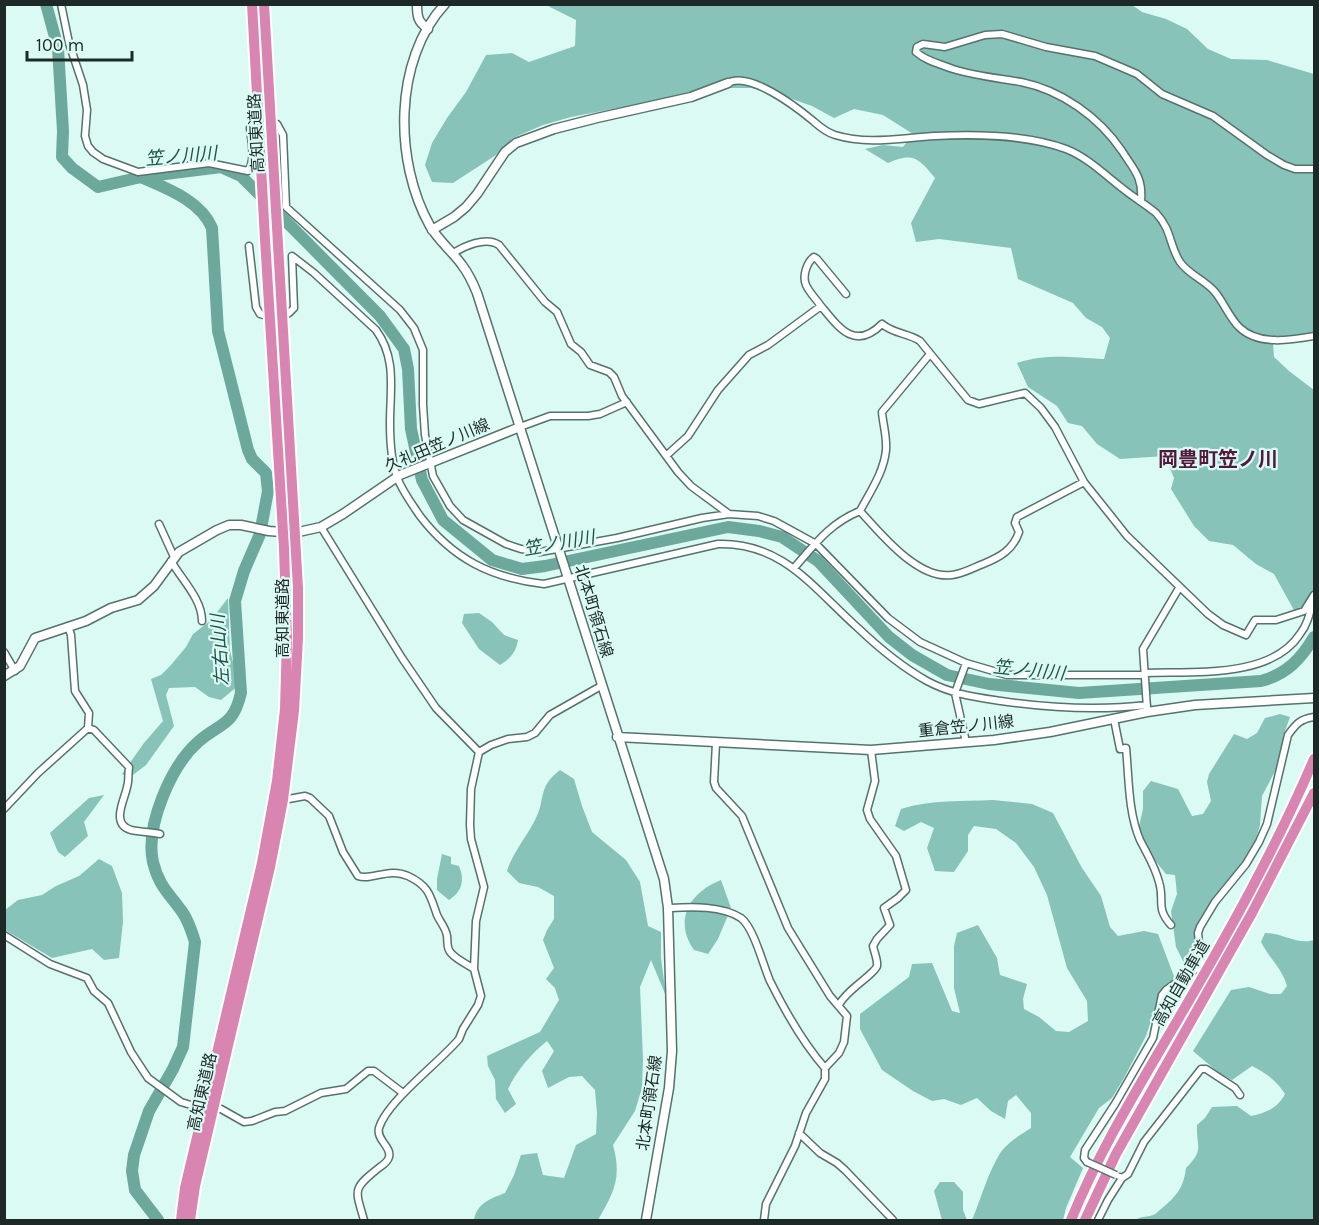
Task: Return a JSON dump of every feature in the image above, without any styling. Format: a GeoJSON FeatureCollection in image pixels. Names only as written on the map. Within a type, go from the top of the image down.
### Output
{"type":"FeatureCollection","features":[{"type":"Feature","properties":{"kind":"highway","name":"高知東道路"},"geometry":{"type":"LineString","coordinates":[[252,4],[265,123]]}},
{"type":"Feature","properties":{"kind":"highway","name":"高知東道路"},"geometry":{"type":"LineString","coordinates":[[181,1221],[185,1188],[267,879],[283,800],[294,711],[298,588],[289,532],[265,238],[264,4]]}},
{"type":"Feature","properties":{"kind":"highway","name":"高知東道路"},"geometry":{"type":"LineString","coordinates":[[190,1221],[208,1108],[262,863],[277,781],[285,709],[292,473],[278,250],[266,154]]}},
{"type":"Feature","properties":{"kind":"highway","name":"高知自動車道"},"geometry":{"type":"LineString","coordinates":[[1085,1221],[1218,950],[1269,856],[1314,759]]}},
{"type":"Feature","properties":{"kind":"highway","name":"高知自動車道"},"geometry":{"type":"LineString","coordinates":[[1071,1221],[1105,1147],[1185,1018],[1221,969],[1281,860],[1314,793]]}},
{"type":"Feature","properties":{"kind":"main road"},"geometry":{"type":"LineString","coordinates":[[417,4],[417,17],[420,24],[428,29]]}},
{"type":"Feature","properties":{"kind":"main road","name":"北本町領石線"},"geometry":{"type":"LineString","coordinates":[[445,4],[419,45],[408,85],[403,129],[415,194],[432,230],[466,272],[477,293],[664,879],[668,908],[672,1052],[669,1088],[646,1221]]}},
{"type":"Feature","properties":{"kind":"main road"},"geometry":{"type":"LineString","coordinates":[[432,230],[466,207],[505,152],[516,143],[554,129],[691,97],[728,83]]}},
{"type":"Feature","properties":{"kind":"main road","name":"久礼田笠ノ川線"},"geometry":{"type":"LineString","coordinates":[[4,676],[20,666],[35,638],[86,621],[111,608],[138,600],[154,586],[173,559],[186,548],[229,525],[289,532],[321,527],[398,476],[520,427]]}},
{"type":"Feature","properties":{"kind":"main road","name":"重倉笠ノ川線"},"geometry":{"type":"LineString","coordinates":[[617,737],[871,750],[994,740],[1050,732],[1114,719],[1147,706],[1314,698]]}},
{"type":"Feature","properties":{"kind":"street"},"geometry":{"type":"LineString","coordinates":[[61,4],[69,43],[83,85],[87,110],[85,136],[88,146],[103,159],[138,172],[209,163],[248,171],[252,156],[250,128],[252,124],[277,124],[281,128],[286,207],[400,310],[419,338],[423,350],[423,405],[428,463],[432,476],[450,506],[463,520],[486,534],[520,549],[540,552],[559,551],[702,518],[729,514],[758,516],[774,521],[813,546],[888,618],[920,642],[965,664],[1007,675],[1145,675],[1235,669],[1268,662],[1293,644],[1301,634],[1308,621],[1314,595]]}},
{"type":"Feature","properties":{"kind":"street"},"geometry":{"type":"LineString","coordinates":[[1141,201],[1142,186],[1139,177],[1117,145],[1068,100],[1043,88],[1024,83],[964,73],[930,61],[916,52],[917,47],[922,44],[945,47],[986,35],[1002,34],[1046,47],[1095,56],[1137,74],[1162,94],[1213,116],[1284,165],[1314,169]]}},
{"type":"Feature","properties":{"kind":"street"},"geometry":{"type":"LineString","coordinates":[[728,83],[738,80],[765,88],[833,135],[887,142],[944,136],[981,136],[1019,139],[1068,149],[1141,201],[1164,221],[1179,261],[1215,292],[1239,327],[1253,336],[1270,339],[1314,336]]}},
{"type":"Feature","properties":{"kind":"street"},"geometry":{"type":"LineString","coordinates":[[452,254],[463,247],[485,242],[495,242],[500,245],[545,302],[557,312],[571,344],[581,352],[590,365],[614,376],[618,390],[691,486],[729,514]]}},
{"type":"Feature","properties":{"kind":"street"},"geometry":{"type":"LineString","coordinates":[[249,246],[256,307],[260,314],[270,317],[282,316],[294,308],[292,256],[364,318],[383,341],[388,352],[392,374],[390,423],[398,476],[411,503],[429,527],[448,548],[473,564],[520,581],[544,584],[718,544],[734,544],[758,549],[795,567],[883,650],[928,681],[955,692],[1038,707],[1113,709],[1147,706],[1143,649],[1179,588]]}},
{"type":"Feature","properties":{"kind":"street"},"geometry":{"type":"LineString","coordinates":[[846,294],[817,259],[812,258],[806,269],[805,285],[834,322],[850,335],[858,337],[877,329],[882,324],[889,330],[914,337],[968,400],[979,404],[1024,393],[1041,408],[1055,427],[1084,482],[1127,536],[1179,588],[1223,625],[1246,635],[1255,620],[1276,620],[1304,611],[1314,595]]}},
{"type":"Feature","properties":{"kind":"street"},"geometry":{"type":"LineString","coordinates":[[667,455],[688,436],[718,390],[750,355],[768,345],[820,306]]}},
{"type":"Feature","properties":{"kind":"street"},"geometry":{"type":"LineString","coordinates":[[795,567],[826,531],[844,517],[860,511],[882,468],[886,451],[886,432],[882,412],[930,354]]}},
{"type":"Feature","properties":{"kind":"street"},"geometry":{"type":"LineString","coordinates":[[520,427],[550,416],[600,414],[627,402]]}},
{"type":"Feature","properties":{"kind":"street"},"geometry":{"type":"LineString","coordinates":[[860,511],[892,545],[919,566],[933,574],[953,575],[996,559],[1007,552],[1017,539],[1019,532],[1017,517],[1084,482]]}},
{"type":"Feature","properties":{"kind":"street"},"geometry":{"type":"LineString","coordinates":[[159,524],[173,559],[196,598],[202,621]]}},
{"type":"Feature","properties":{"kind":"street"},"geometry":{"type":"LineString","coordinates":[[321,527],[402,658],[436,708],[479,752]]}},
{"type":"Feature","properties":{"kind":"street"},"geometry":{"type":"LineString","coordinates":[[4,809],[38,773],[88,728],[90,713],[75,691],[71,635],[68,626]]}},
{"type":"Feature","properties":{"kind":"street"},"geometry":{"type":"LineString","coordinates":[[4,652],[15,670]]}},
{"type":"Feature","properties":{"kind":"street"},"geometry":{"type":"LineString","coordinates":[[965,664],[955,692],[966,742]]}},
{"type":"Feature","properties":{"kind":"street"},"geometry":{"type":"LineString","coordinates":[[364,1221],[357,1200],[358,1188],[390,1157],[379,1135],[379,1128],[403,1093],[459,1040],[481,996],[474,969],[476,921],[484,887],[471,838],[470,825],[471,789],[479,752],[508,739],[527,737],[535,733],[550,715],[601,686]]}},
{"type":"Feature","properties":{"kind":"street"},"geometry":{"type":"LineString","coordinates":[[1240,1095],[1235,1088],[1206,1069],[1201,1069],[1144,1142],[1128,1174],[1119,1177],[1087,1162],[1084,1158],[1084,1150],[1115,1104],[1153,1038],[1162,995],[1199,967],[1201,962],[1198,933],[1200,927],[1215,902],[1246,864],[1259,842],[1267,824],[1288,735],[1303,719],[1314,717]]}},
{"type":"Feature","properties":{"kind":"street"},"geometry":{"type":"LineString","coordinates":[[1114,719],[1120,749],[1126,748],[1132,813],[1140,840],[1155,867],[1162,890],[1160,904],[1164,917],[1171,925]]}},
{"type":"Feature","properties":{"kind":"street"},"geometry":{"type":"LineString","coordinates":[[88,728],[94,730],[129,767],[128,786],[120,809],[122,822],[130,830],[156,833]]}},
{"type":"Feature","properties":{"kind":"street"},"geometry":{"type":"LineString","coordinates":[[716,743],[714,782],[716,788],[742,816],[788,928],[830,996],[847,1016],[844,1042],[839,1053],[825,1068]]}},
{"type":"Feature","properties":{"kind":"street"},"geometry":{"type":"LineString","coordinates":[[839,1005],[842,998],[875,969],[878,963],[873,946],[890,925],[884,908],[906,890],[896,856],[870,819],[867,810],[875,781],[871,750]]}},
{"type":"Feature","properties":{"kind":"street"},"geometry":{"type":"LineString","coordinates":[[283,800],[305,796],[329,816],[343,852],[358,876],[399,873],[414,879],[427,889],[447,934],[447,948],[450,953],[474,969]]}},
{"type":"Feature","properties":{"kind":"street"},"geometry":{"type":"LineString","coordinates":[[668,908],[703,908],[724,912],[742,919],[752,935],[780,1001],[825,1068],[825,1078],[806,1113],[795,1146],[766,1204],[764,1221]]}},
{"type":"Feature","properties":{"kind":"street"},"geometry":{"type":"LineString","coordinates":[[4,935],[50,964],[87,978],[94,991],[108,1003],[141,1068],[156,1085],[180,1102],[221,1109],[244,1122],[252,1121],[275,1112],[285,1111],[321,1093],[346,1089],[368,1071],[375,1071],[403,1093]]}},
{"type":"Feature","properties":{"kind":"street"},"geometry":{"type":"LineString","coordinates":[[799,1133],[820,1153],[845,1170],[893,1221]]}},
{"type":"Feature","properties":{"kind":"street"},"geometry":{"type":"LineString","coordinates":[[1098,1221],[1119,1177]]}},
{"type":"Feature","properties":{"kind":"green space"},"geometry":{"type":"Polygon","coordinates":[[[546,5],[1132,5],[1142,12],[1166,19],[1187,29],[1208,49],[1231,59],[1267,60],[1314,74],[1314,337],[1273,343],[1274,357],[1314,390],[1314,609],[1311,614],[1295,612],[1274,574],[1256,564],[1233,545],[1209,541],[1194,526],[1171,489],[1174,478],[1165,456],[1120,459],[1097,444],[1082,426],[1068,423],[1057,406],[1028,387],[1017,363],[1050,357],[1104,359],[1110,338],[1102,327],[1086,318],[1073,303],[1018,279],[1011,248],[939,239],[916,242],[911,223],[935,178],[915,159],[904,158],[888,163],[865,149],[883,145],[903,147],[913,134],[883,115],[854,109],[834,118],[812,106],[778,94],[751,88],[722,88],[571,117],[543,125],[513,138],[496,155],[453,183],[432,182],[425,165],[432,143],[466,92],[486,55],[512,53],[529,62],[575,46],[576,20],[546,5]]]}},
{"type":"Feature","properties":{"kind":"green space"},"geometry":{"type":"Polygon","coordinates":[[[228,598],[230,651],[239,685],[221,700],[209,697],[195,687],[169,688],[166,695],[174,726],[146,765],[129,778],[122,774],[163,721],[151,679],[161,675],[171,665],[186,647],[193,634],[211,620],[228,598]]]}},
{"type":"Feature","properties":{"kind":"green space"},"geometry":{"type":"Polygon","coordinates":[[[479,613],[492,622],[504,635],[518,640],[512,654],[500,665],[479,649],[462,623],[464,614],[479,613]]]}},
{"type":"Feature","properties":{"kind":"green space"},"geometry":{"type":"Polygon","coordinates":[[[1280,714],[1290,717],[1284,734],[1281,760],[1262,796],[1260,825],[1255,843],[1246,861],[1195,929],[1196,963],[1190,967],[1183,961],[1176,947],[1171,911],[1177,894],[1175,875],[1166,874],[1145,848],[1138,831],[1143,809],[1143,791],[1151,781],[1178,789],[1192,816],[1203,814],[1211,801],[1207,782],[1209,774],[1234,734],[1247,739],[1257,733],[1265,718],[1280,714]]]}},
{"type":"Feature","properties":{"kind":"green space"},"geometry":{"type":"Polygon","coordinates":[[[560,770],[574,779],[592,832],[626,860],[640,882],[648,926],[661,932],[661,958],[666,996],[651,960],[640,987],[642,1088],[635,1111],[613,1145],[617,1167],[615,1184],[598,1220],[474,1220],[481,1206],[505,1193],[521,1155],[537,1153],[543,1175],[564,1178],[576,1145],[596,1134],[595,1090],[582,1076],[569,1077],[548,1088],[542,1071],[554,1051],[547,1041],[535,1051],[516,1075],[508,1089],[516,1104],[505,1113],[496,1099],[495,1080],[488,1066],[487,1056],[540,1032],[559,1000],[555,988],[546,979],[554,968],[543,940],[554,919],[554,896],[538,887],[519,883],[507,871],[535,820],[548,782],[560,770]]]}},
{"type":"Feature","properties":{"kind":"green space"},"geometry":{"type":"Polygon","coordinates":[[[104,795],[84,822],[88,836],[65,857],[58,852],[50,833],[89,798],[104,795]]]}},
{"type":"Feature","properties":{"kind":"green space"},"geometry":{"type":"Polygon","coordinates":[[[993,800],[1032,804],[1053,813],[1082,868],[1101,896],[1110,927],[1118,936],[1144,931],[1158,934],[1175,979],[1161,991],[1146,1036],[1124,1078],[1112,1098],[1099,1108],[1070,1157],[1083,1168],[1063,1220],[972,1220],[999,1155],[1005,1147],[1031,1128],[1031,1113],[1016,1095],[1008,1101],[1005,1119],[991,1111],[977,1098],[961,1105],[944,1099],[932,1101],[882,1070],[860,1029],[860,1014],[909,977],[912,964],[932,963],[952,1011],[960,1013],[954,988],[954,946],[957,933],[978,925],[997,958],[1000,975],[1027,984],[1023,999],[1024,1009],[1039,1017],[1056,1031],[1069,1032],[1088,1021],[1087,1001],[1067,968],[1047,895],[1034,867],[1016,843],[996,829],[974,826],[968,835],[968,851],[954,872],[935,871],[927,848],[934,828],[921,822],[904,831],[895,826],[901,809],[936,802],[993,800]]]}},
{"type":"Feature","properties":{"kind":"green space"},"geometry":{"type":"Polygon","coordinates":[[[442,854],[451,857],[451,864],[459,866],[462,876],[457,893],[449,900],[437,890],[442,854]]]}},
{"type":"Feature","properties":{"kind":"green space"},"geometry":{"type":"Polygon","coordinates":[[[99,859],[112,866],[122,893],[123,922],[119,958],[104,960],[92,949],[52,958],[5,930],[5,910],[18,900],[42,895],[79,876],[99,859]]]}},
{"type":"Feature","properties":{"kind":"green space"},"geometry":{"type":"Polygon","coordinates":[[[721,880],[731,908],[718,939],[708,954],[694,950],[688,939],[685,918],[693,900],[710,885],[721,880]]]}},
{"type":"Feature","properties":{"kind":"green space"},"geometry":{"type":"Polygon","coordinates":[[[1265,933],[1301,941],[1314,940],[1314,1220],[1135,1220],[1155,1214],[1178,1191],[1186,1168],[1198,1152],[1197,1125],[1212,1107],[1237,1106],[1251,1116],[1271,1109],[1285,1094],[1271,1078],[1252,1066],[1232,1080],[1219,1073],[1193,1051],[1231,990],[1249,987],[1270,994],[1281,994],[1287,986],[1282,974],[1261,942],[1265,933]]]}},
{"type":"Feature","properties":{"kind":"green space"},"geometry":{"type":"Polygon","coordinates":[[[940,1182],[954,1182],[963,1192],[963,1210],[967,1220],[942,1220],[934,1191],[940,1182]]]}},
{"type":"Feature","properties":{"kind":"waterway","name":"笠ノ川川"},"geometry":{"type":"LineString","coordinates":[[46,4],[58,48],[63,131],[62,157],[72,168],[98,187],[141,177],[221,167],[241,176],[380,316],[404,349],[408,369],[411,429],[422,480],[443,520],[492,560],[522,569],[728,527],[759,531],[782,537],[818,561],[889,637],[912,655],[947,675],[989,684],[1079,693],[1261,681],[1286,670],[1304,652],[1314,637]]}},
{"type":"Feature","properties":{"kind":"waterway","name":"左右山川"},"geometry":{"type":"LineString","coordinates":[[143,178],[192,203],[200,210],[212,228],[218,331],[248,450],[252,459],[266,473],[268,491],[260,534],[244,571],[235,601],[241,693],[238,704],[230,718],[198,742],[178,766],[162,798],[153,831],[155,871],[185,916],[195,942],[183,1047],[149,1111],[134,1155],[132,1171],[135,1190],[158,1220]]}},
{"type":"Feature","properties":{"kind":"district","name":"岡豊町笠ノ川"},"geometry":{"type":"Point","coordinates":[1218,459]}}]}
